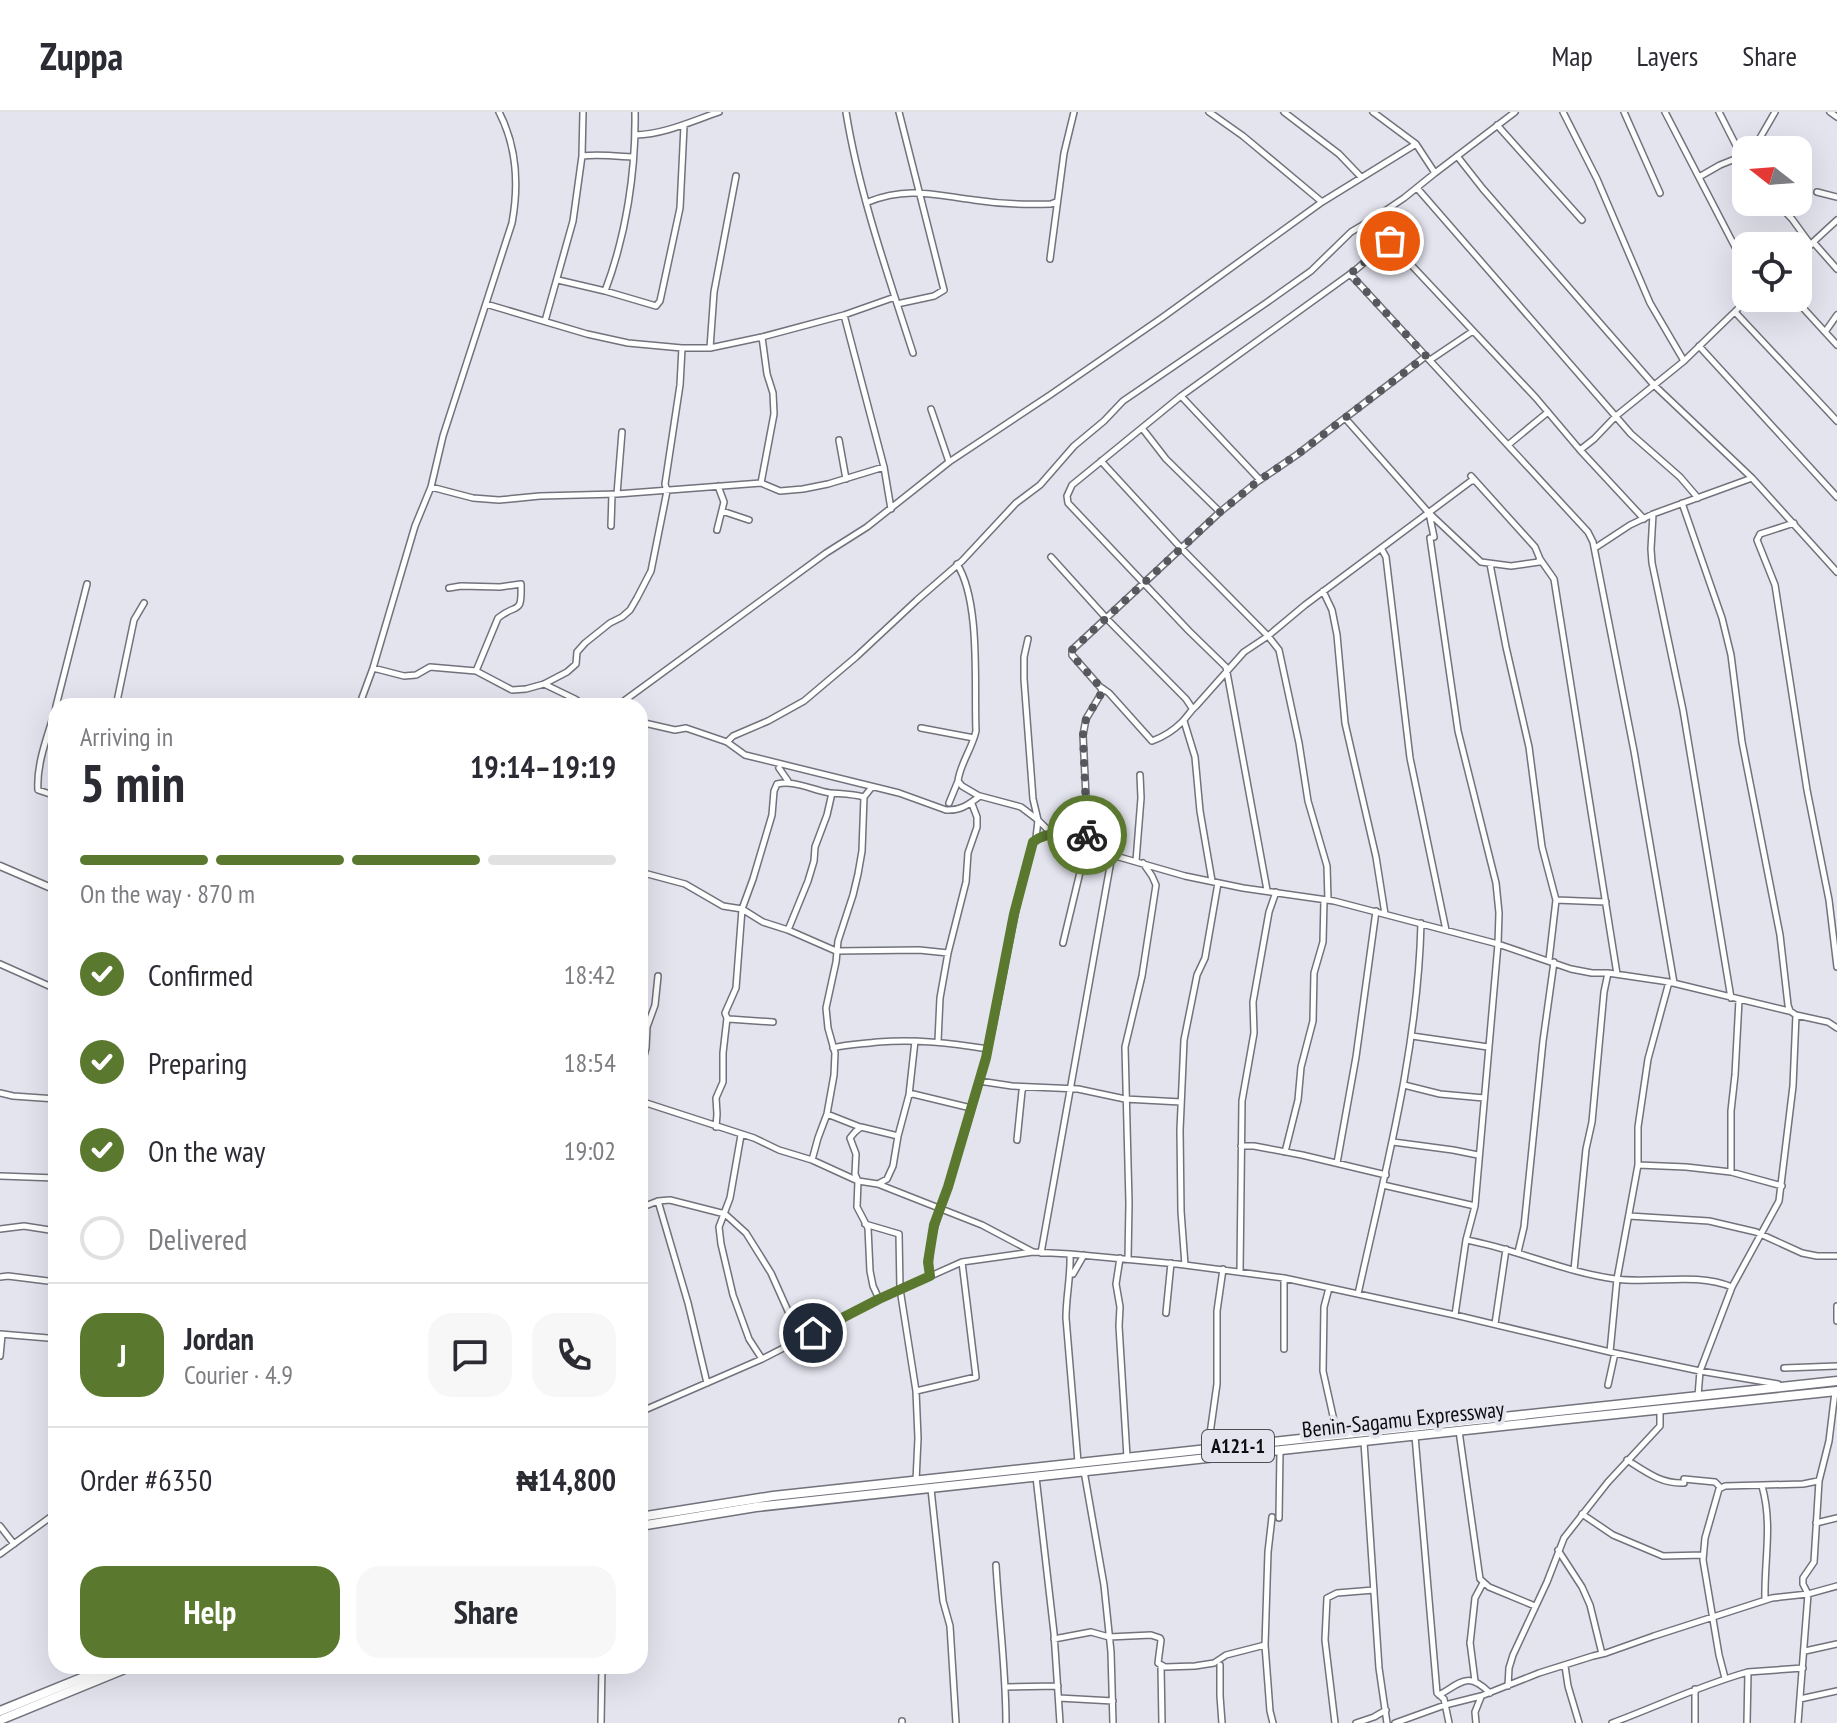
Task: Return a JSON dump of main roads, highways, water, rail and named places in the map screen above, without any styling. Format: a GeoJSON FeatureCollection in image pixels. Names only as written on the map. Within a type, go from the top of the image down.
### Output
{"type":"FeatureCollection","features":[{"type":"Feature","properties":{"kind":"highway","name":"A121-1"},"geometry":{"type":"LineString","coordinates":[[648,1516],[773,1496],[1081,1467],[1128,1458],[1337,1434],[1837,1381]]}},
{"type":"Feature","properties":{"kind":"highway","name":"Benin-Sagamu Expressway"},"geometry":{"type":"LineString","coordinates":[[648,1525],[756,1507],[1036,1477],[1081,1467],[1280,1451],[1836,1392]]}},
{"type":"Feature","properties":{"kind":"highway"},"geometry":{"type":"LineString","coordinates":[[0,1711],[91,1674]]}},
{"type":"Feature","properties":{"kind":"highway"},"geometry":{"type":"LineString","coordinates":[[0,1720],[112,1674]]}}]}
